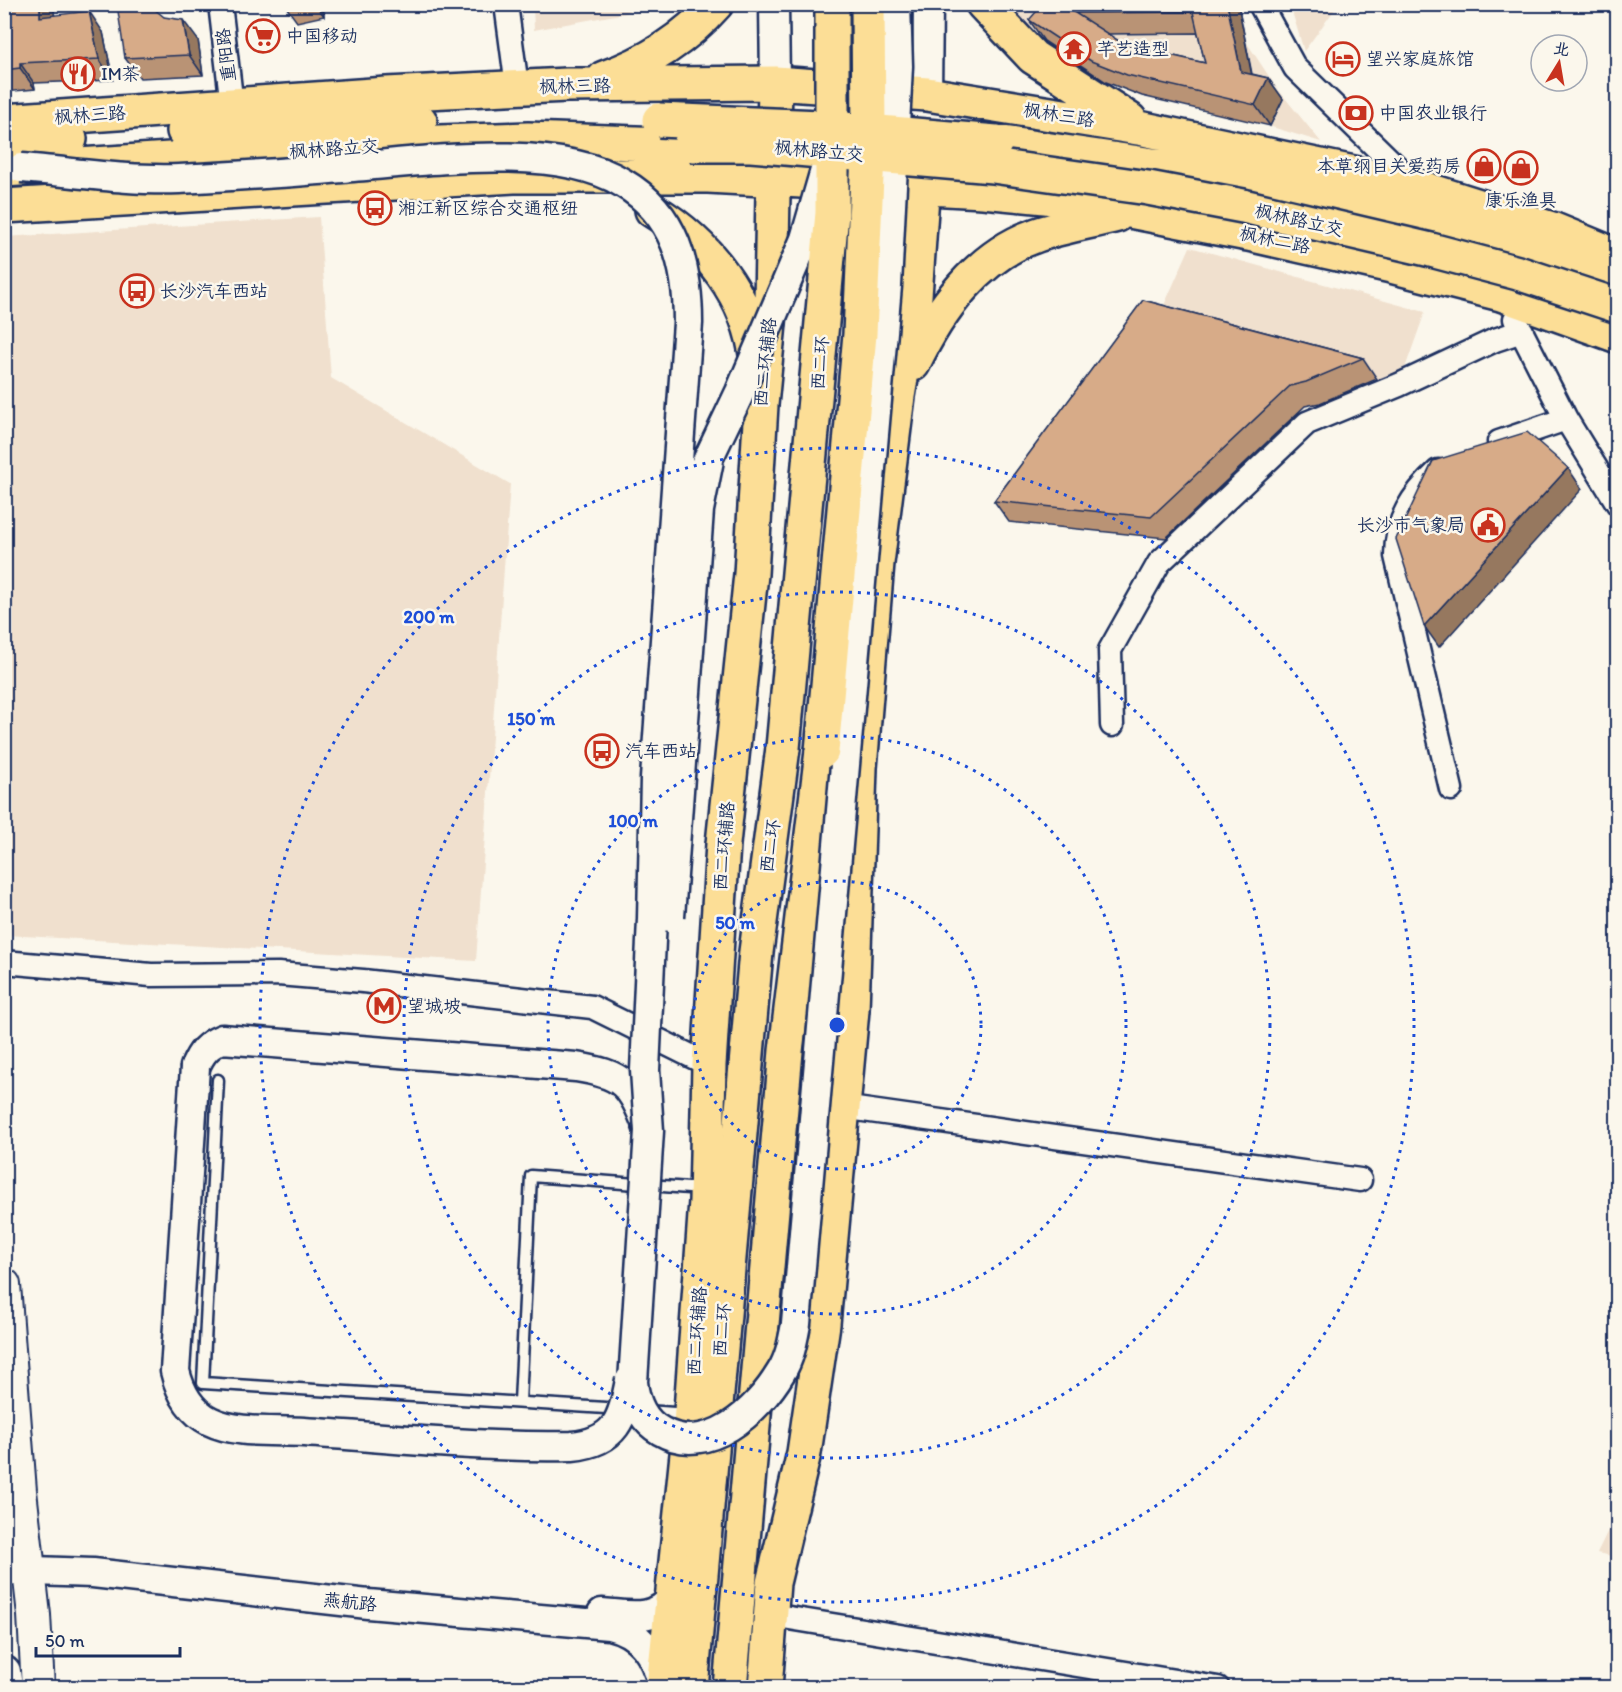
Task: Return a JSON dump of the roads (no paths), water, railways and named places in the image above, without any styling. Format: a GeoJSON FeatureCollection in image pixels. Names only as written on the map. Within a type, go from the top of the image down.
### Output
{"type":"FeatureCollection","features":[{"type":"Feature","properties":{"kind":"main road"},"geometry":{"type":"LineString","coordinates":[[567,85],[593,81],[651,58],[697,23],[716,4]]}},
{"type":"Feature","properties":{"kind":"main road","name":"西二环"},"geometry":{"type":"LineString","coordinates":[[672,1687],[756,952],[783,748],[824,318],[832,213],[832,4]]}},
{"type":"Feature","properties":{"kind":"main road","name":"西二环"},"geometry":{"type":"LineString","coordinates":[[730,1688],[785,1062],[822,751],[862,312],[869,132],[868,4]]}},
{"type":"Feature","properties":{"kind":"main road"},"geometry":{"type":"LineString","coordinates":[[983,4],[1033,57],[1144,129],[1416,186],[1552,229],[1617,256]]}},
{"type":"Feature","properties":{"kind":"main road","name":"枫林三路"},"geometry":{"type":"LineString","coordinates":[[4,121],[524,87],[775,82],[927,94],[1144,129]]}},
{"type":"Feature","properties":{"kind":"main road","name":"西二环辅路"},"geometry":{"type":"LineString","coordinates":[[672,1687],[673,1597],[691,1414],[707,1190],[708,1065],[723,844],[753,541],[761,405],[771,303],[775,82]]}},
{"type":"Feature","properties":{"kind":"main road"},"geometry":{"type":"LineString","coordinates":[[765,1688],[773,1582],[804,1453],[816,1378],[855,958],[860,768],[868,667],[877,563],[898,396],[915,296],[927,94]]}},
{"type":"Feature","properties":{"kind":"main road","name":"枫林路立交"},"geometry":{"type":"LineString","coordinates":[[10,161],[120,134],[430,120],[659,120],[821,127],[996,142],[1134,161],[1262,183],[1464,231],[1577,264],[1617,279]]}},
{"type":"Feature","properties":{"kind":"main road","name":"枫林路立交"},"geometry":{"type":"LineString","coordinates":[[10,161],[528,139],[625,140],[801,150],[993,166],[1149,188],[1243,206],[1518,273],[1617,306]]}},
{"type":"Feature","properties":{"kind":"main road"},"geometry":{"type":"LineString","coordinates":[[4,206],[514,176],[708,177],[923,188]]}},
{"type":"Feature","properties":{"kind":"main road"},"geometry":{"type":"LineString","coordinates":[[514,176],[643,204],[669,220],[700,246],[734,290],[742,308],[756,348],[761,405]]}},
{"type":"Feature","properties":{"kind":"main road","name":"枫林二路"},"geometry":{"type":"LineString","coordinates":[[923,188],[1046,197],[1248,234],[1502,294],[1617,336]]}},
{"type":"Feature","properties":{"kind":"main road"},"geometry":{"type":"LineString","coordinates":[[898,396],[942,310],[969,280],[999,255],[1034,236],[1130,211]]}},
{"type":"Feature","properties":{"kind":"main road"},"geometry":{"type":"LineString","coordinates":[[4,1285],[16,1563],[38,1688]]}},
{"type":"Feature","properties":{"kind":"main road"},"geometry":{"type":"LineString","coordinates":[[4,1672],[6,1688]]}},
{"type":"Feature","properties":{"kind":"street","name":"重阳路"},"geometry":{"type":"LineString","coordinates":[[220,4],[238,105]]}},
{"type":"Feature","properties":{"kind":"street","name":"重阳路"},"geometry":{"type":"LineString","coordinates":[[232,4],[238,105]]}},
{"type":"Feature","properties":{"kind":"street"},"geometry":{"type":"LineString","coordinates":[[506,4],[524,87]]}},
{"type":"Feature","properties":{"kind":"street"},"geometry":{"type":"LineString","coordinates":[[520,4],[524,87]]}},
{"type":"Feature","properties":{"kind":"street","name":"西二环辅路"},"geometry":{"type":"LineString","coordinates":[[774,4],[775,82]]}},
{"type":"Feature","properties":{"kind":"street"},"geometry":{"type":"LineString","coordinates":[[709,460],[699,510],[660,1059],[649,1131],[633,1363],[634,1396],[640,1411],[653,1426],[670,1437],[686,1441],[715,1435],[746,1414],[782,1372],[796,1324],[887,286],[898,66],[896,4]]}},
{"type":"Feature","properties":{"kind":"street"},"geometry":{"type":"LineString","coordinates":[[927,94],[928,4]]}},
{"type":"Feature","properties":{"kind":"street"},"geometry":{"type":"LineString","coordinates":[[1260,4],[1295,68],[1416,186]]}},
{"type":"Feature","properties":{"kind":"street"},"geometry":{"type":"LineString","coordinates":[[672,529],[709,460],[805,239],[825,173],[833,126]]}},
{"type":"Feature","properties":{"kind":"street"},"geometry":{"type":"LineString","coordinates":[[10,161],[176,179],[428,161],[554,159],[584,164],[623,182],[648,203],[674,237],[688,286],[688,323],[655,778],[652,919],[645,1071],[649,1131]]}},
{"type":"Feature","properties":{"kind":"street"},"geometry":{"type":"LineString","coordinates":[[1502,294],[1566,419],[1617,504]]}},
{"type":"Feature","properties":{"kind":"street"},"geometry":{"type":"LineString","coordinates":[[1112,726],[1110,650],[1159,563],[1167,555],[1307,423],[1399,385],[1495,340],[1522,331]]}},
{"type":"Feature","properties":{"kind":"street"},"geometry":{"type":"LineString","coordinates":[[1477,449],[1566,419]]}},
{"type":"Feature","properties":{"kind":"street"},"geometry":{"type":"LineString","coordinates":[[1452,789],[1396,556],[1396,537],[1407,506],[1427,482],[1455,456]]}},
{"type":"Feature","properties":{"kind":"street"},"geometry":{"type":"LineString","coordinates":[[4,962],[151,975],[278,974],[363,981],[592,1007],[708,1065]]}},
{"type":"Feature","properties":{"kind":"street"},"geometry":{"type":"LineString","coordinates":[[633,1363],[621,1415],[606,1437],[591,1444],[563,1446],[387,1438],[224,1426],[209,1420],[191,1405],[178,1387],[175,1371],[195,1067],[201,1054],[210,1044],[222,1039],[348,1047],[598,1071],[613,1075],[633,1093],[649,1131]]}},
{"type":"Feature","properties":{"kind":"street"},"geometry":{"type":"LineString","coordinates":[[842,1107],[1359,1180]]}},
{"type":"Feature","properties":{"kind":"street","name":"燕航路"},"geometry":{"type":"LineString","coordinates":[[16,1563],[368,1604],[609,1625],[622,1628],[643,1642],[672,1687]]}},
{"type":"Feature","properties":{"kind":"street","name":"燕航路"},"geometry":{"type":"LineString","coordinates":[[16,1563],[626,1615],[658,1613],[673,1597]]}},
{"type":"Feature","properties":{"kind":"street"},"geometry":{"type":"LineString","coordinates":[[771,1615],[1218,1688]]}},
{"type":"Feature","properties":{"kind":"lane"},"geometry":{"type":"LineString","coordinates":[[218,1080],[203,1383],[691,1414]]}},
{"type":"Feature","properties":{"kind":"lane"},"geometry":{"type":"LineString","coordinates":[[520,1402],[531,1176],[707,1190]]}},
{"type":"Feature","properties":{"kind":"place","name":"中国移动"},"geometry":{"type":"Point","coordinates":[263,36]}},
{"type":"Feature","properties":{"kind":"place","name":"芊艺造型"},"geometry":{"type":"Point","coordinates":[1074,49]}},
{"type":"Feature","properties":{"kind":"place","name":"望兴家庭旅馆"},"geometry":{"type":"Point","coordinates":[1343,59]}},
{"type":"Feature","properties":{"kind":"place","name":"IM茶"},"geometry":{"type":"Point","coordinates":[78,74]}},
{"type":"Feature","properties":{"kind":"place","name":"中国农业银行"},"geometry":{"type":"Point","coordinates":[1356,113]}},
{"type":"Feature","properties":{"kind":"place","name":"本草纲目关爱药房"},"geometry":{"type":"Point","coordinates":[1484,166]}},
{"type":"Feature","properties":{"kind":"place","name":"康乐渔具"},"geometry":{"type":"Point","coordinates":[1521,168]}},
{"type":"Feature","properties":{"kind":"place","name":"湘江新区综合交通枢纽"},"geometry":{"type":"Point","coordinates":[375,208]}},
{"type":"Feature","properties":{"kind":"place","name":"长沙汽车西站"},"geometry":{"type":"Point","coordinates":[137,291]}},
{"type":"Feature","properties":{"kind":"place","name":"长沙市气象局"},"geometry":{"type":"Point","coordinates":[1488,525]}},
{"type":"Feature","properties":{"kind":"place","name":"汽车西站"},"geometry":{"type":"Point","coordinates":[602,751]}},
{"type":"Feature","properties":{"kind":"place","name":"望城坡"},"geometry":{"type":"Point","coordinates":[384,1006]}}]}
